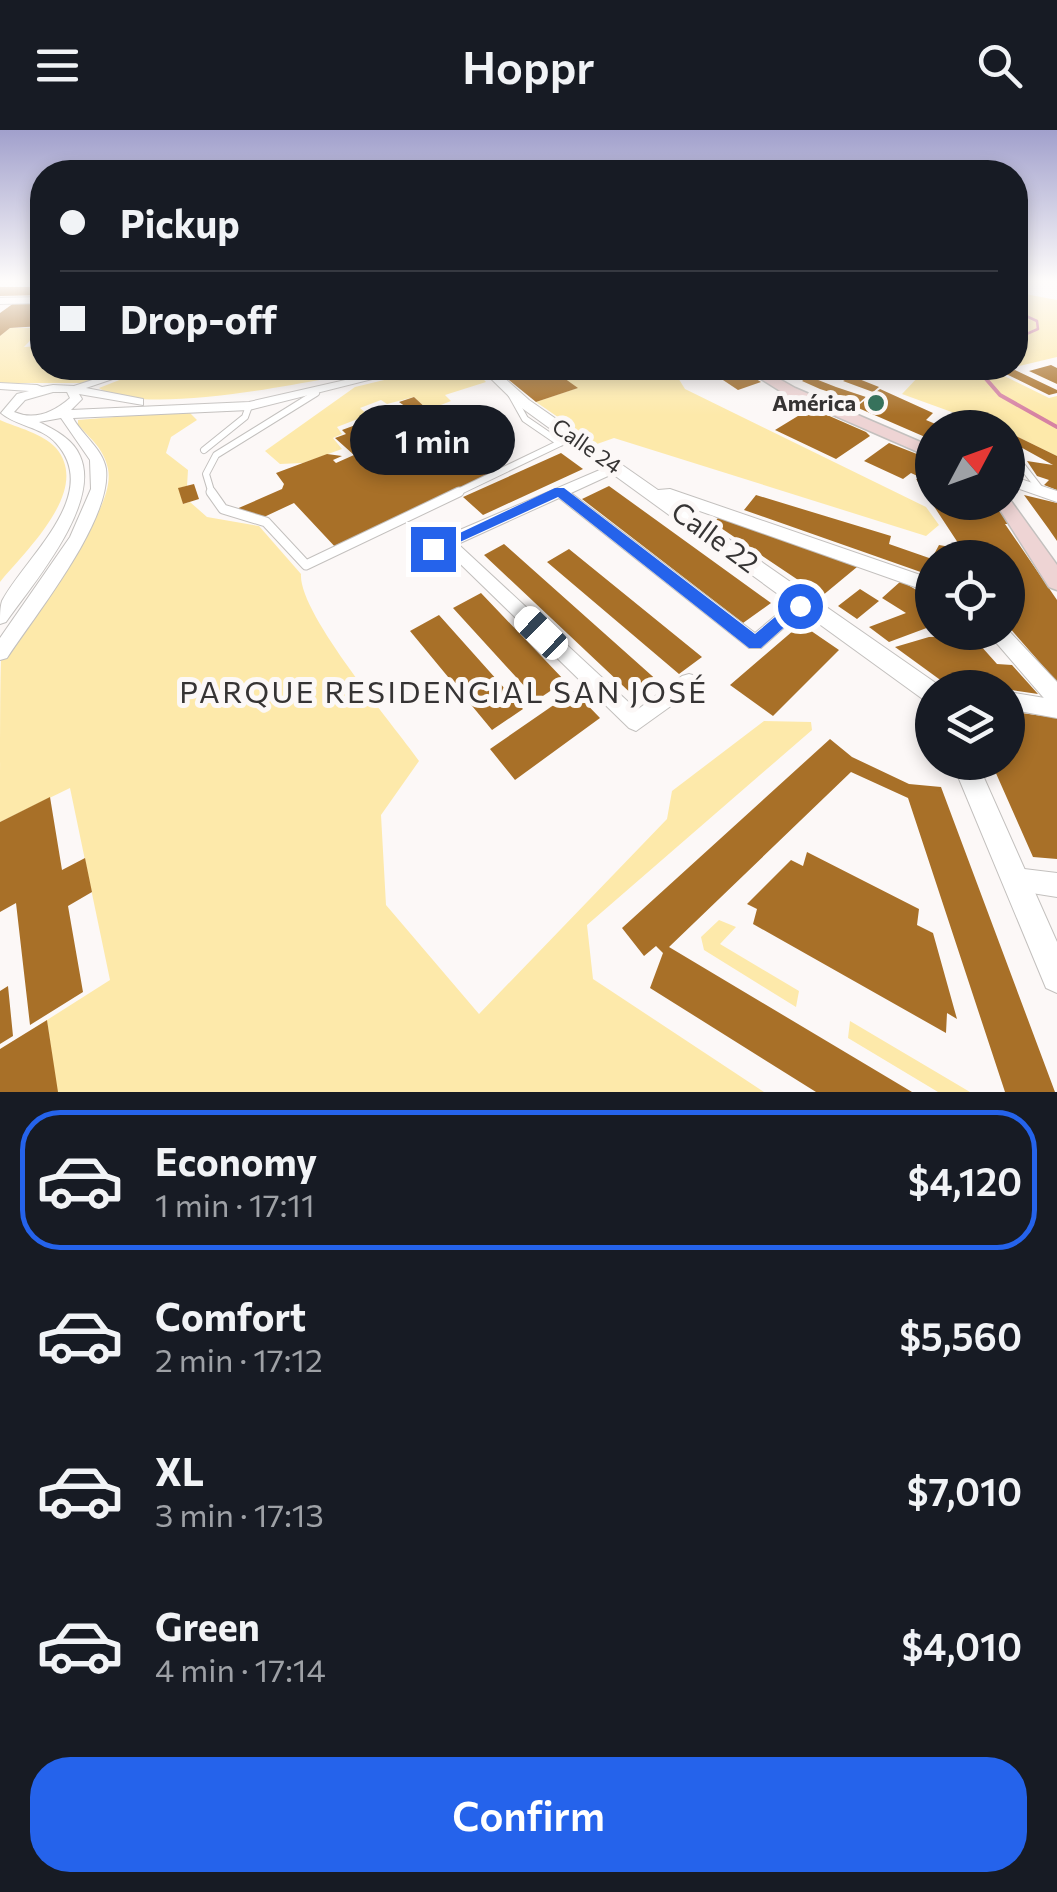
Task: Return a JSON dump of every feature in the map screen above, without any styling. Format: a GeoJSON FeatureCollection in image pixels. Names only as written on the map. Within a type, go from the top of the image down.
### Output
{"type":"FeatureCollection","features":[{"type":"Feature","properties":{"kind":"main road"},"geometry":{"type":"LineString","coordinates":[[781,380],[915,445]]}},
{"type":"Feature","properties":{"kind":"main road"},"geometry":{"type":"LineString","coordinates":[[784,380],[915,437]]}},
{"type":"Feature","properties":{"kind":"main road"},"geometry":{"type":"LineString","coordinates":[[1025,507],[1057,555]]}},
{"type":"Feature","properties":{"kind":"main road"},"geometry":{"type":"LineString","coordinates":[[1016,520],[1057,582]]}},
{"type":"Feature","properties":{"kind":"street"},"geometry":{"type":"LineString","coordinates":[[74,402],[110,380]]}},
{"type":"Feature","properties":{"kind":"street"},"geometry":{"type":"LineString","coordinates":[[74,402],[110,380]]}},
{"type":"Feature","properties":{"kind":"street"},"geometry":{"type":"LineString","coordinates":[[10,415],[74,402],[242,399],[333,380]]}},
{"type":"Feature","properties":{"kind":"street"},"geometry":{"type":"LineString","coordinates":[[74,402],[72,420],[88,411],[248,406],[365,380]]}},
{"type":"Feature","properties":{"kind":"street","name":"Calle 24"},"geometry":{"type":"LineString","coordinates":[[499,380],[566,440],[643,485]]}},
{"type":"Feature","properties":{"kind":"street"},"geometry":{"type":"LineString","coordinates":[[0,386],[47,389],[74,402],[99,466],[100,484],[90,513],[0,653]]}},
{"type":"Feature","properties":{"kind":"street"},"geometry":{"type":"LineString","coordinates":[[10,415],[8,409],[14,401],[47,389]]}},
{"type":"Feature","properties":{"kind":"street"},"geometry":{"type":"LineString","coordinates":[[0,617],[66,520],[80,482],[80,470],[58,437],[46,427],[10,415]]}},
{"type":"Feature","properties":{"kind":"street"},"geometry":{"type":"LineString","coordinates":[[616,467],[440,545],[636,722],[689,682]]}},
{"type":"Feature","properties":{"kind":"street"},"geometry":{"type":"LineString","coordinates":[[643,485],[915,580]]}},
{"type":"Feature","properties":{"kind":"street","name":"Calle 22"},"geometry":{"type":"LineString","coordinates":[[643,485],[915,680]]}},
{"type":"Feature","properties":{"kind":"street"},"geometry":{"type":"LineString","coordinates":[[1025,487],[1050,494]]}},
{"type":"Feature","properties":{"kind":"street"},"geometry":{"type":"LineString","coordinates":[[560,491],[755,644],[805,601]]}},
{"type":"Feature","properties":{"kind":"street"},"geometry":{"type":"LineString","coordinates":[[1013,650],[1057,698]]}},
{"type":"Feature","properties":{"kind":"street"},"geometry":{"type":"LineString","coordinates":[[1025,704],[1057,708]]}},
{"type":"Feature","properties":{"kind":"street"},"geometry":{"type":"LineString","coordinates":[[972,780],[1057,976]]}},
{"type":"Feature","properties":{"kind":"street"},"geometry":{"type":"LineString","coordinates":[[1016,880],[1057,885]]}},
{"type":"Feature","properties":{"kind":"lane"},"geometry":{"type":"LineString","coordinates":[[316,393],[272,416],[216,455],[206,474],[216,506],[230,515],[262,519],[306,565],[566,440]]}},
{"type":"Feature","properties":{"kind":"lane"},"geometry":{"type":"LineString","coordinates":[[204,450],[246,418],[248,406]]}},
{"type":"Feature","properties":{"kind":"lane"},"geometry":{"type":"LineString","coordinates":[[1025,467],[1050,494]]}},
{"type":"Feature","properties":{"kind":"shaded area"},"geometry":{"type":"Polygon","coordinates":[[[1028,325],[1057,325],[1057,357],[1028,364],[1028,325]]]}},
{"type":"Feature","properties":{"kind":"shaded area"},"geometry":{"type":"Polygon","coordinates":[[[10,328],[30,328],[30,341],[24,347],[30,347],[30,380],[92,380],[0,383],[0,336],[10,328]]]}},
{"type":"Feature","properties":{"kind":"shaded area"},"geometry":{"type":"Polygon","coordinates":[[[119,380],[315,380],[235,394],[154,400],[121,396],[99,388],[119,380]]]}},
{"type":"Feature","properties":{"kind":"shaded area"},"geometry":{"type":"Polygon","coordinates":[[[384,380],[486,382],[445,395],[451,401],[428,410],[414,397],[387,404],[381,400],[360,408],[368,415],[337,427],[342,434],[333,438],[342,449],[303,463],[280,464],[265,451],[355,387],[384,380]]]}},
{"type":"Feature","properties":{"kind":"shaded area"},"geometry":{"type":"Polygon","coordinates":[[[566,380],[679,380],[685,389],[915,502],[915,520],[935,520],[939,525],[926,536],[614,438],[597,444],[536,402],[577,388],[566,380]]]}},
{"type":"Feature","properties":{"kind":"shaded area"},"geometry":{"type":"Polygon","coordinates":[[[915,380],[1012,380],[1049,398],[1057,396],[1057,456],[1025,440],[1025,410],[946,410],[902,394],[915,380]]]}},
{"type":"Feature","properties":{"kind":"shaded area"},"geometry":{"type":"Polygon","coordinates":[[[188,411],[197,420],[171,437],[166,453],[188,470],[187,486],[179,488],[183,504],[190,502],[207,517],[259,526],[301,574],[304,592],[330,641],[419,761],[381,815],[386,905],[479,1014],[667,819],[672,791],[764,721],[811,722],[812,730],[587,925],[593,979],[764,1092],[57,1092],[47,1020],[110,980],[70,788],[0,822],[1,661],[26,618],[83,539],[107,489],[106,462],[78,420],[188,411]]]}},
{"type":"Feature","properties":{"kind":"shaded area"},"geometry":{"type":"Polygon","coordinates":[[[0,420],[37,435],[56,448],[65,465],[66,482],[51,519],[0,582],[0,420]]]}},
{"type":"Feature","properties":{"kind":"shaded area"},"geometry":{"type":"Polygon","coordinates":[[[719,920],[736,927],[720,944],[799,991],[796,1007],[704,950],[701,937],[719,920]]]}},
{"type":"Feature","properties":{"kind":"shaded area"},"geometry":{"type":"Polygon","coordinates":[[[850,1021],[970,1092],[938,1092],[848,1038],[850,1021]]]}},
{"type":"Feature","properties":{"kind":"building"},"geometry":{"type":"Polygon","coordinates":[[[0,325],[30,325],[10,328],[0,336],[0,325]]]}},
{"type":"Feature","properties":{"kind":"building"},"geometry":{"type":"Polygon","coordinates":[[[1051,365],[1057,368],[1057,384],[1029,371],[1051,365]]]}},
{"type":"Feature","properties":{"kind":"building"},"geometry":{"type":"Polygon","coordinates":[[[1028,376],[1057,390],[1049,395],[1018,380],[1028,380],[1028,376]]]}},
{"type":"Feature","properties":{"kind":"building"},"geometry":{"type":"Polygon","coordinates":[[[509,380],[567,380],[578,388],[536,402],[509,380]]]}},
{"type":"Feature","properties":{"kind":"building"},"geometry":{"type":"Polygon","coordinates":[[[723,380],[761,382],[738,390],[723,380]]]}},
{"type":"Feature","properties":{"kind":"building"},"geometry":{"type":"Polygon","coordinates":[[[818,380],[866,397],[860,402],[802,381],[818,380]]]}},
{"type":"Feature","properties":{"kind":"building"},"geometry":{"type":"Polygon","coordinates":[[[862,380],[879,387],[873,392],[843,381],[862,380]]]}},
{"type":"Feature","properties":{"kind":"building"},"geometry":{"type":"Polygon","coordinates":[[[880,389],[926,410],[915,410],[915,433],[856,407],[880,389]]]}},
{"type":"Feature","properties":{"kind":"building"},"geometry":{"type":"Polygon","coordinates":[[[414,397],[428,410],[416,414],[399,402],[414,397]]]}},
{"type":"Feature","properties":{"kind":"building"},"geometry":{"type":"Polygon","coordinates":[[[811,408],[870,436],[836,459],[775,430],[811,408]]]}},
{"type":"Feature","properties":{"kind":"building"},"geometry":{"type":"Polygon","coordinates":[[[399,409],[489,474],[338,550],[294,503],[264,517],[234,510],[282,489],[284,484],[276,473],[327,454],[342,456],[333,460],[336,463],[354,455],[335,438],[346,434],[342,430],[399,409]]]}},
{"type":"Feature","properties":{"kind":"building"},"geometry":{"type":"Polygon","coordinates":[[[1025,440],[1057,456],[1057,490],[1044,485],[1049,480],[1037,476],[1027,461],[1053,465],[1025,449],[1025,440]]]}},
{"type":"Feature","properties":{"kind":"building"},"geometry":{"type":"Polygon","coordinates":[[[889,443],[915,453],[915,475],[911,473],[903,479],[864,461],[889,443]]]}},
{"type":"Feature","properties":{"kind":"building"},"geometry":{"type":"Polygon","coordinates":[[[561,453],[583,469],[483,515],[463,497],[561,453]]]}},
{"type":"Feature","properties":{"kind":"building"},"geometry":{"type":"Polygon","coordinates":[[[194,484],[199,499],[183,504],[178,488],[194,484]]]}},
{"type":"Feature","properties":{"kind":"building"},"geometry":{"type":"Polygon","coordinates":[[[609,486],[771,603],[743,623],[582,499],[609,486]]]}},
{"type":"Feature","properties":{"kind":"building"},"geometry":{"type":"Polygon","coordinates":[[[756,495],[891,536],[889,544],[915,553],[915,570],[744,510],[756,495]]]}},
{"type":"Feature","properties":{"kind":"building"},"geometry":{"type":"Polygon","coordinates":[[[1025,495],[1057,503],[1057,541],[1025,495]]]}},
{"type":"Feature","properties":{"kind":"building"},"geometry":{"type":"Polygon","coordinates":[[[720,517],[857,567],[822,596],[712,522],[720,517]]]}},
{"type":"Feature","properties":{"kind":"building"},"geometry":{"type":"Polygon","coordinates":[[[943,520],[1006,520],[1016,540],[956,540],[943,520]]]}},
{"type":"Feature","properties":{"kind":"building"},"geometry":{"type":"Polygon","coordinates":[[[504,544],[660,683],[638,700],[484,555],[504,544]]]}},
{"type":"Feature","properties":{"kind":"building"},"geometry":{"type":"Polygon","coordinates":[[[569,549],[702,657],[679,674],[547,562],[569,549]]]}},
{"type":"Feature","properties":{"kind":"building"},"geometry":{"type":"Polygon","coordinates":[[[1025,553],[1057,600],[1057,682],[1025,645],[1025,553]]]}},
{"type":"Feature","properties":{"kind":"building"},"geometry":{"type":"Polygon","coordinates":[[[901,581],[915,589],[915,632],[889,642],[869,627],[906,613],[882,598],[901,581]]]}},
{"type":"Feature","properties":{"kind":"building"},"geometry":{"type":"Polygon","coordinates":[[[860,589],[879,601],[857,619],[838,606],[860,589]]]}},
{"type":"Feature","properties":{"kind":"building"},"geometry":{"type":"Polygon","coordinates":[[[481,593],[565,681],[537,700],[453,608],[481,593]]]}},
{"type":"Feature","properties":{"kind":"building"},"geometry":{"type":"Polygon","coordinates":[[[439,615],[523,709],[492,730],[410,631],[439,615]]]}},
{"type":"Feature","properties":{"kind":"building"},"geometry":{"type":"Polygon","coordinates":[[[801,624],[839,650],[773,716],[730,685],[801,624]]]}},
{"type":"Feature","properties":{"kind":"building"},"geometry":{"type":"Polygon","coordinates":[[[915,641],[915,650],[984,650],[997,664],[1012,665],[1016,670],[927,670],[895,647],[915,641]]]}},
{"type":"Feature","properties":{"kind":"building"},"geometry":{"type":"Polygon","coordinates":[[[1025,680],[1038,694],[1025,692],[1025,680]]]}},
{"type":"Feature","properties":{"kind":"building"},"geometry":{"type":"Polygon","coordinates":[[[574,691],[600,718],[515,780],[490,749],[574,691]]]}},
{"type":"Feature","properties":{"kind":"building"},"geometry":{"type":"Polygon","coordinates":[[[1025,713],[1057,718],[1057,859],[1033,857],[999,780],[1025,780],[1025,713]]]}},
{"type":"Feature","properties":{"kind":"building"},"geometry":{"type":"Polygon","coordinates":[[[830,739],[852,757],[909,784],[941,787],[1055,1092],[1005,1092],[908,798],[851,772],[669,947],[912,1092],[816,1092],[650,988],[663,953],[656,946],[644,956],[622,928],[830,739]]]}},
{"type":"Feature","properties":{"kind":"building"},"geometry":{"type":"Polygon","coordinates":[[[50,797],[62,870],[85,858],[92,892],[68,906],[83,992],[30,1025],[16,903],[0,912],[0,822],[50,797]]]}},
{"type":"Feature","properties":{"kind":"building"},"geometry":{"type":"Polygon","coordinates":[[[807,852],[919,909],[917,925],[933,933],[957,1019],[947,1013],[946,1033],[753,924],[757,909],[747,904],[791,860],[803,866],[807,852]]]}},
{"type":"Feature","properties":{"kind":"building"},"geometry":{"type":"Polygon","coordinates":[[[8,986],[13,1036],[0,1044],[0,991],[8,986]]]}},
{"type":"Feature","properties":{"kind":"building"},"geometry":{"type":"Polygon","coordinates":[[[47,1020],[58,1092],[0,1092],[0,1049],[47,1020]]]}},
{"type":"Feature","properties":{"kind":"waterway"},"geometry":{"type":"LineString","coordinates":[[1028,333],[1038,329],[1037,325]]}},
{"type":"Feature","properties":{"kind":"waterway"},"geometry":{"type":"LineString","coordinates":[[987,380],[1000,395],[1057,427]]}},
{"type":"Feature","properties":{"kind":"place","name":"América"},"geometry":{"type":"Point","coordinates":[876,403]}},
{"type":"Feature","properties":{"kind":"district","name":"PARQUE RESIDENCIAL SAN JOSÉ"},"geometry":{"type":"Point","coordinates":[444,693]}},
{"type":"Feature","properties":{"kind":"route"},"geometry":{"type":"LineString","coordinates":[[433,549],[560,491],[755,644],[800,606]]}}]}
